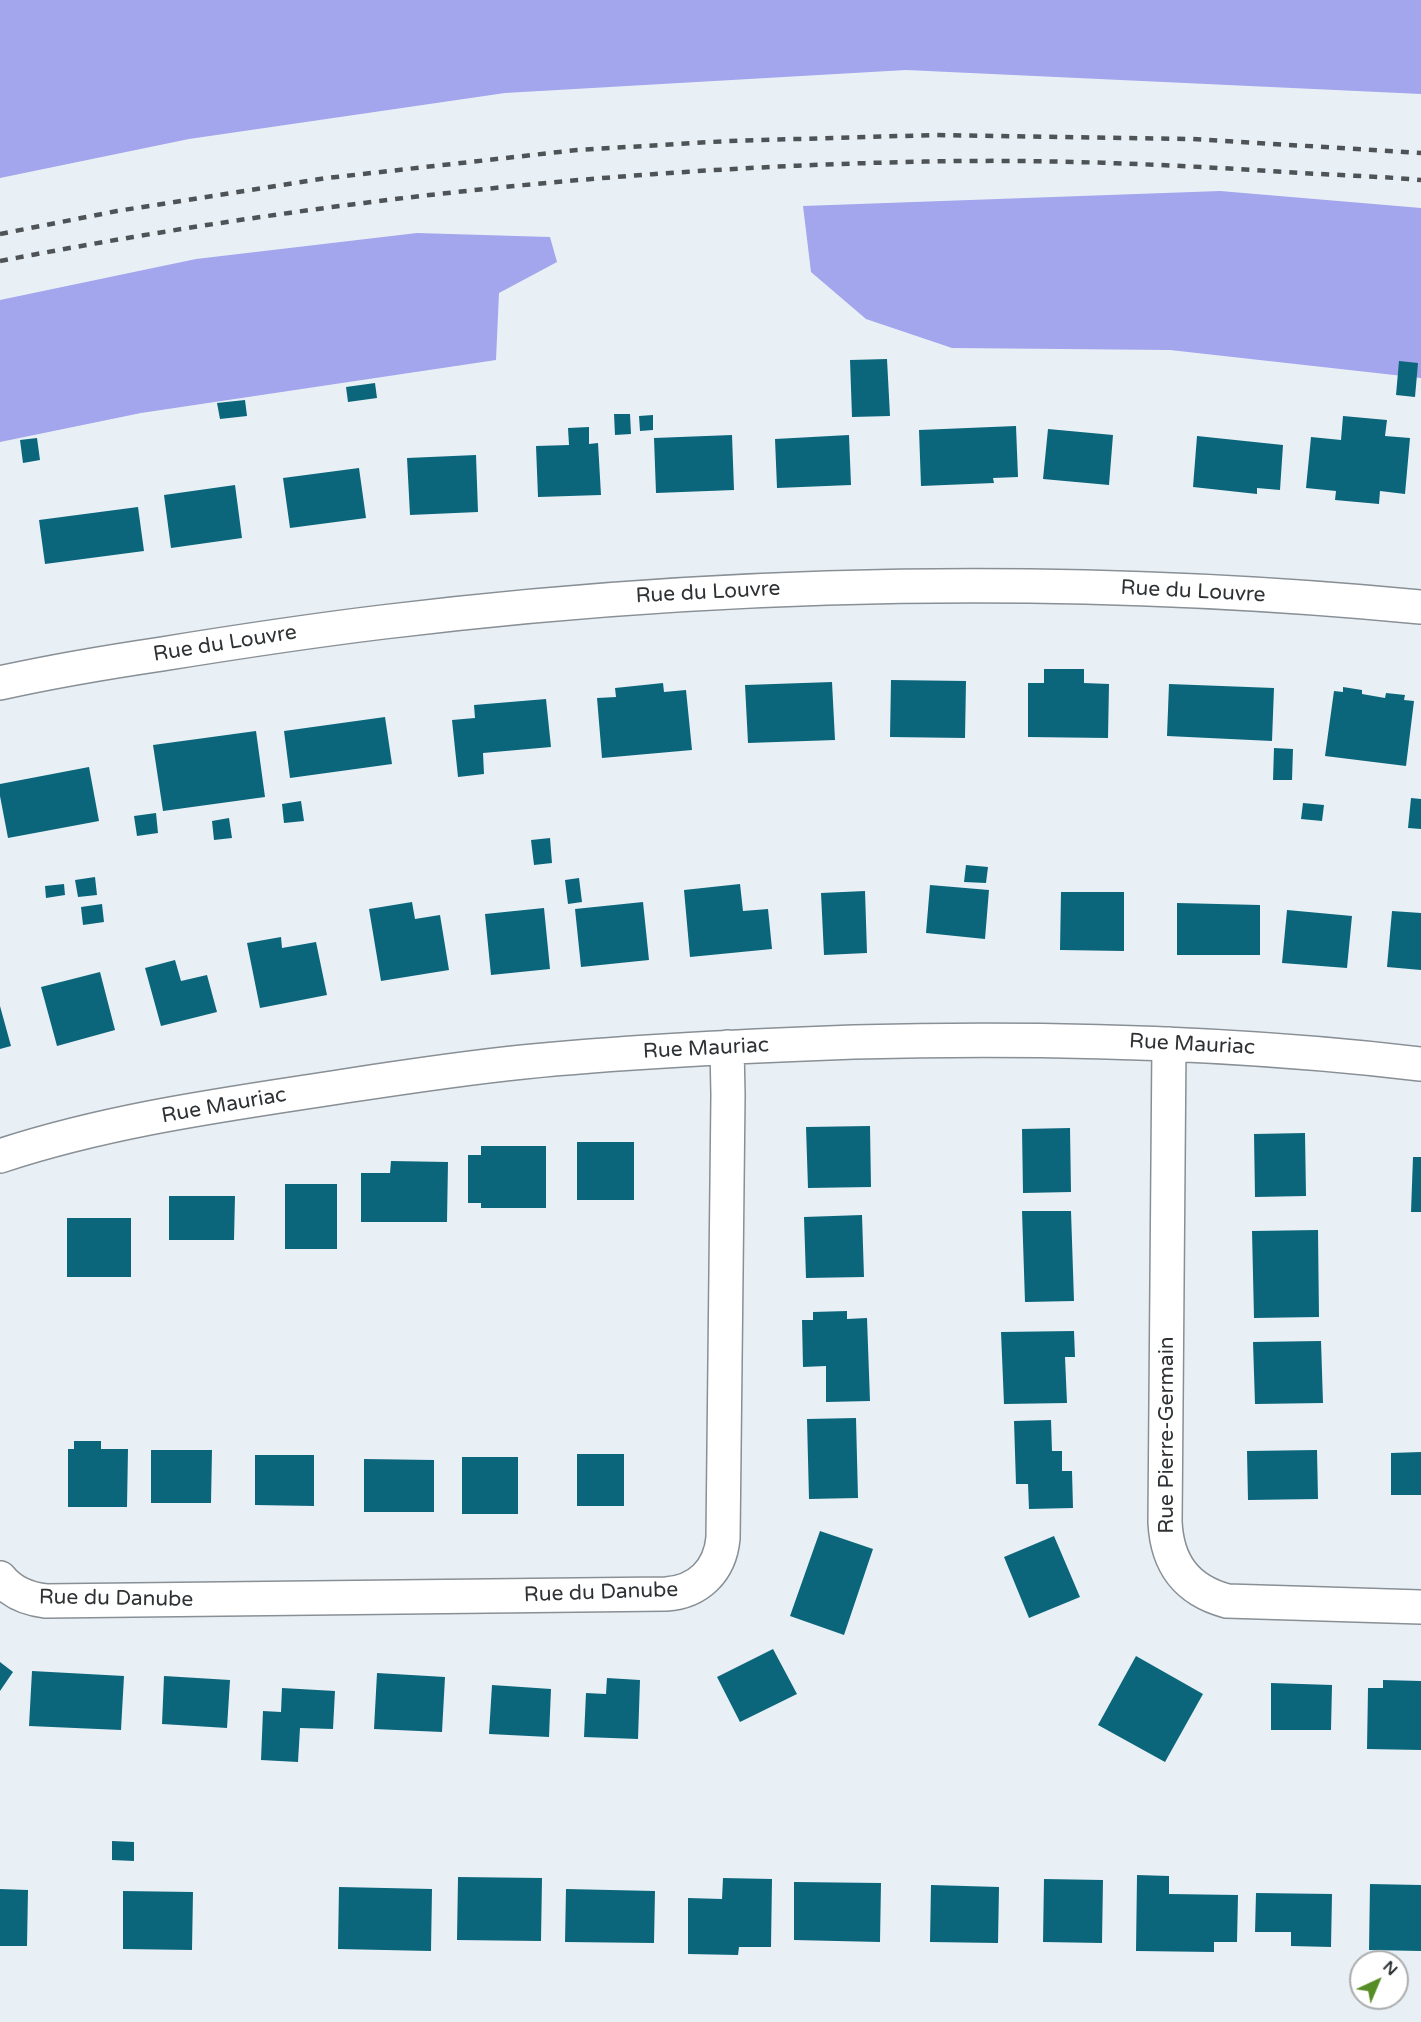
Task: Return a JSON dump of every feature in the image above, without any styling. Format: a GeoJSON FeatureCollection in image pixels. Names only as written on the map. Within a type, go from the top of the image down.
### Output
{"type":"FeatureCollection","features":[{"type":"Feature","properties":{"kind":"street","name":"Rue du Louvre"},"geometry":{"type":"LineString","coordinates":[[0,683],[131,659],[344,626],[454,613],[667,594],[942,586],[1123,589],[1299,597],[1421,607]]}},
{"type":"Feature","properties":{"kind":"street","name":"Rue Mauriac"},"geometry":{"type":"LineString","coordinates":[[0,1156],[71,1135],[128,1122],[323,1090],[520,1062],[727,1047],[945,1040],[1049,1040],[1254,1048],[1421,1064]]}},
{"type":"Feature","properties":{"kind":"street","name":"Rue Pierre-Germain"},"geometry":{"type":"LineString","coordinates":[[1169,1044],[1166,1510],[1169,1552],[1175,1564],[1192,1584],[1214,1598],[1227,1601],[1421,1607]]}},
{"type":"Feature","properties":{"kind":"street","name":"Rue du Danube"},"geometry":{"type":"LineString","coordinates":[[0,1578],[24,1597],[46,1601],[666,1594],[687,1590],[697,1585],[713,1570],[722,1549],[723,1538],[727,1047]]}},
{"type":"Feature","properties":{"kind":"shaded area"},"geometry":{"type":"Polygon","coordinates":[[[0,0],[1421,0],[1421,94],[906,70],[505,93],[189,139],[0,178],[0,0]]]}},
{"type":"Feature","properties":{"kind":"shaded area"},"geometry":{"type":"Polygon","coordinates":[[[1220,191],[1421,208],[1421,378],[1170,350],[952,348],[866,319],[811,272],[803,206],[1220,191]]]}},
{"type":"Feature","properties":{"kind":"shaded area"},"geometry":{"type":"Polygon","coordinates":[[[417,233],[550,237],[557,262],[499,293],[496,360],[141,413],[0,442],[0,300],[196,259],[417,233]]]}},
{"type":"Feature","properties":{"kind":"building"},"geometry":{"type":"Polygon","coordinates":[[[887,359],[890,416],[852,417],[850,360],[887,359]]]}},
{"type":"Feature","properties":{"kind":"building"},"geometry":{"type":"Polygon","coordinates":[[[1399,361],[1418,363],[1415,397],[1396,395],[1399,361]]]}},
{"type":"Feature","properties":{"kind":"building"},"geometry":{"type":"Polygon","coordinates":[[[375,383],[377,398],[348,402],[346,387],[375,383]]]}},
{"type":"Feature","properties":{"kind":"building"},"geometry":{"type":"Polygon","coordinates":[[[245,400],[247,416],[220,419],[217,403],[245,400]]]}},
{"type":"Feature","properties":{"kind":"building"},"geometry":{"type":"Polygon","coordinates":[[[614,414],[630,414],[631,434],[615,435],[614,414]]]}},
{"type":"Feature","properties":{"kind":"building"},"geometry":{"type":"Polygon","coordinates":[[[653,415],[653,430],[640,431],[639,416],[653,415]]]}},
{"type":"Feature","properties":{"kind":"building"},"geometry":{"type":"Polygon","coordinates":[[[1343,416],[1387,420],[1385,436],[1410,438],[1405,494],[1380,491],[1379,504],[1335,500],[1336,491],[1306,488],[1311,437],[1341,440],[1343,416]]]}},
{"type":"Feature","properties":{"kind":"building"},"geometry":{"type":"Polygon","coordinates":[[[1016,426],[1018,477],[993,478],[994,483],[921,486],[919,430],[1016,426]]]}},
{"type":"Feature","properties":{"kind":"building"},"geometry":{"type":"Polygon","coordinates":[[[589,427],[589,444],[598,443],[601,495],[538,497],[536,446],[569,445],[568,428],[589,427]]]}},
{"type":"Feature","properties":{"kind":"building"},"geometry":{"type":"Polygon","coordinates":[[[1048,429],[1113,435],[1109,485],[1043,479],[1048,429]]]}},
{"type":"Feature","properties":{"kind":"building"},"geometry":{"type":"Polygon","coordinates":[[[732,435],[734,490],[656,493],[654,438],[732,435]]]}},
{"type":"Feature","properties":{"kind":"building"},"geometry":{"type":"Polygon","coordinates":[[[849,435],[851,485],[777,488],[775,439],[849,435]]]}},
{"type":"Feature","properties":{"kind":"building"},"geometry":{"type":"Polygon","coordinates":[[[1197,436],[1283,445],[1280,490],[1257,488],[1257,494],[1193,487],[1197,436]]]}},
{"type":"Feature","properties":{"kind":"building"},"geometry":{"type":"Polygon","coordinates":[[[37,438],[40,460],[23,463],[20,440],[37,438]]]}},
{"type":"Feature","properties":{"kind":"building"},"geometry":{"type":"Polygon","coordinates":[[[476,455],[478,512],[410,515],[407,458],[476,455]]]}},
{"type":"Feature","properties":{"kind":"building"},"geometry":{"type":"Polygon","coordinates":[[[359,468],[366,518],[290,528],[283,478],[359,468]]]}},
{"type":"Feature","properties":{"kind":"building"},"geometry":{"type":"Polygon","coordinates":[[[235,485],[242,538],[171,548],[164,495],[235,485]]]}},
{"type":"Feature","properties":{"kind":"building"},"geometry":{"type":"Polygon","coordinates":[[[138,507],[144,551],[45,564],[39,520],[138,507]]]}},
{"type":"Feature","properties":{"kind":"building"},"geometry":{"type":"Polygon","coordinates":[[[1044,669],[1084,669],[1084,683],[1109,684],[1108,738],[1028,737],[1028,683],[1044,683],[1044,669]]]}},
{"type":"Feature","properties":{"kind":"building"},"geometry":{"type":"Polygon","coordinates":[[[891,680],[966,681],[965,738],[890,737],[891,680]]]}},
{"type":"Feature","properties":{"kind":"building"},"geometry":{"type":"Polygon","coordinates":[[[832,682],[835,740],[748,743],[745,685],[832,682]]]}},
{"type":"Feature","properties":{"kind":"building"},"geometry":{"type":"Polygon","coordinates":[[[663,683],[664,692],[686,690],[692,750],[602,758],[597,698],[616,697],[615,688],[663,683]]]}},
{"type":"Feature","properties":{"kind":"building"},"geometry":{"type":"Polygon","coordinates":[[[1169,684],[1274,688],[1272,741],[1167,736],[1169,684]]]}},
{"type":"Feature","properties":{"kind":"building"},"geometry":{"type":"Polygon","coordinates":[[[1343,687],[1362,690],[1362,694],[1385,698],[1386,693],[1405,695],[1404,700],[1414,701],[1406,766],[1325,756],[1334,691],[1343,692],[1343,687]]]}},
{"type":"Feature","properties":{"kind":"building"},"geometry":{"type":"Polygon","coordinates":[[[546,699],[551,747],[483,753],[484,774],[458,777],[452,720],[475,718],[474,705],[546,699]]]}},
{"type":"Feature","properties":{"kind":"building"},"geometry":{"type":"Polygon","coordinates":[[[385,717],[392,764],[290,778],[284,731],[385,717]]]}},
{"type":"Feature","properties":{"kind":"building"},"geometry":{"type":"Polygon","coordinates":[[[256,731],[265,797],[163,811],[153,745],[256,731]]]}},
{"type":"Feature","properties":{"kind":"building"},"geometry":{"type":"Polygon","coordinates":[[[1274,748],[1293,749],[1292,780],[1273,780],[1274,748]]]}},
{"type":"Feature","properties":{"kind":"building"},"geometry":{"type":"Polygon","coordinates":[[[89,767],[99,821],[8,838],[0,784],[89,767]]]}},
{"type":"Feature","properties":{"kind":"building"},"geometry":{"type":"Polygon","coordinates":[[[1411,798],[1421,799],[1421,829],[1408,828],[1411,798]]]}},
{"type":"Feature","properties":{"kind":"building"},"geometry":{"type":"Polygon","coordinates":[[[301,801],[304,821],[284,823],[282,804],[301,801]]]}},
{"type":"Feature","properties":{"kind":"building"},"geometry":{"type":"Polygon","coordinates":[[[1303,803],[1324,805],[1322,821],[1301,819],[1303,803]]]}},
{"type":"Feature","properties":{"kind":"building"},"geometry":{"type":"Polygon","coordinates":[[[156,813],[158,833],[137,836],[134,816],[156,813]]]}},
{"type":"Feature","properties":{"kind":"building"},"geometry":{"type":"Polygon","coordinates":[[[229,818],[232,838],[214,840],[212,821],[229,818]]]}},
{"type":"Feature","properties":{"kind":"building"},"geometry":{"type":"Polygon","coordinates":[[[550,838],[552,863],[534,865],[531,840],[550,838]]]}},
{"type":"Feature","properties":{"kind":"building"},"geometry":{"type":"Polygon","coordinates":[[[966,865],[988,867],[986,883],[964,882],[966,865]]]}},
{"type":"Feature","properties":{"kind":"building"},"geometry":{"type":"Polygon","coordinates":[[[95,877],[97,895],[78,897],[75,880],[95,877]]]}},
{"type":"Feature","properties":{"kind":"building"},"geometry":{"type":"Polygon","coordinates":[[[579,878],[582,902],[568,904],[565,880],[579,878]]]}},
{"type":"Feature","properties":{"kind":"building"},"geometry":{"type":"Polygon","coordinates":[[[64,884],[65,895],[46,898],[45,886],[64,884]]]}},
{"type":"Feature","properties":{"kind":"building"},"geometry":{"type":"Polygon","coordinates":[[[740,884],[743,911],[768,909],[772,949],[690,957],[684,890],[740,884]]]}},
{"type":"Feature","properties":{"kind":"building"},"geometry":{"type":"Polygon","coordinates":[[[930,885],[989,890],[985,939],[926,933],[930,885]]]}},
{"type":"Feature","properties":{"kind":"building"},"geometry":{"type":"Polygon","coordinates":[[[865,891],[867,953],[824,955],[821,893],[865,891]]]}},
{"type":"Feature","properties":{"kind":"building"},"geometry":{"type":"Polygon","coordinates":[[[1061,892],[1124,892],[1124,951],[1060,950],[1061,892]]]}},
{"type":"Feature","properties":{"kind":"building"},"geometry":{"type":"Polygon","coordinates":[[[412,902],[415,919],[440,915],[449,970],[381,981],[369,909],[412,902]]]}},
{"type":"Feature","properties":{"kind":"building"},"geometry":{"type":"Polygon","coordinates":[[[643,902],[649,960],[581,967],[575,909],[643,902]]]}},
{"type":"Feature","properties":{"kind":"building"},"geometry":{"type":"Polygon","coordinates":[[[1177,903],[1260,905],[1260,955],[1177,955],[1177,903]]]}},
{"type":"Feature","properties":{"kind":"building"},"geometry":{"type":"Polygon","coordinates":[[[102,904],[104,922],[83,925],[81,907],[102,904]]]}},
{"type":"Feature","properties":{"kind":"building"},"geometry":{"type":"Polygon","coordinates":[[[544,908],[550,969],[491,975],[485,914],[544,908]]]}},
{"type":"Feature","properties":{"kind":"building"},"geometry":{"type":"Polygon","coordinates":[[[1287,910],[1352,916],[1347,968],[1282,963],[1287,910]]]}},
{"type":"Feature","properties":{"kind":"building"},"geometry":{"type":"Polygon","coordinates":[[[1392,911],[1421,913],[1421,970],[1387,967],[1392,911]]]}},
{"type":"Feature","properties":{"kind":"building"},"geometry":{"type":"Polygon","coordinates":[[[281,937],[282,948],[316,942],[327,995],[260,1008],[247,943],[281,937]]]}},
{"type":"Feature","properties":{"kind":"building"},"geometry":{"type":"Polygon","coordinates":[[[175,960],[181,981],[207,975],[217,1012],[161,1026],[145,968],[175,960]]]}},
{"type":"Feature","properties":{"kind":"building"},"geometry":{"type":"Polygon","coordinates":[[[100,972],[115,1030],[57,1046],[41,987],[100,972]]]}},
{"type":"Feature","properties":{"kind":"building"},"geometry":{"type":"Polygon","coordinates":[[[0,1006],[11,1046],[0,1049],[0,1006]]]}},
{"type":"Feature","properties":{"kind":"building"},"geometry":{"type":"Polygon","coordinates":[[[870,1126],[871,1187],[808,1188],[806,1127],[870,1126]]]}},
{"type":"Feature","properties":{"kind":"building"},"geometry":{"type":"Polygon","coordinates":[[[1070,1128],[1071,1192],[1023,1193],[1022,1129],[1070,1128]]]}},
{"type":"Feature","properties":{"kind":"building"},"geometry":{"type":"Polygon","coordinates":[[[1305,1133],[1306,1196],[1255,1197],[1254,1134],[1305,1133]]]}},
{"type":"Feature","properties":{"kind":"building"},"geometry":{"type":"Polygon","coordinates":[[[577,1142],[634,1142],[634,1200],[577,1200],[577,1142]]]}},
{"type":"Feature","properties":{"kind":"building"},"geometry":{"type":"Polygon","coordinates":[[[481,1146],[546,1146],[546,1208],[481,1208],[481,1203],[468,1203],[468,1155],[481,1155],[481,1146]]]}},
{"type":"Feature","properties":{"kind":"building"},"geometry":{"type":"Polygon","coordinates":[[[1413,1157],[1421,1157],[1421,1212],[1411,1212],[1413,1157]]]}},
{"type":"Feature","properties":{"kind":"building"},"geometry":{"type":"Polygon","coordinates":[[[391,1161],[448,1162],[447,1222],[361,1222],[361,1173],[390,1173],[391,1161]]]}},
{"type":"Feature","properties":{"kind":"building"},"geometry":{"type":"Polygon","coordinates":[[[285,1184],[337,1184],[337,1249],[285,1249],[285,1184]]]}},
{"type":"Feature","properties":{"kind":"building"},"geometry":{"type":"Polygon","coordinates":[[[169,1196],[235,1196],[234,1240],[169,1240],[169,1196]]]}},
{"type":"Feature","properties":{"kind":"building"},"geometry":{"type":"Polygon","coordinates":[[[1022,1211],[1071,1211],[1074,1301],[1025,1302],[1022,1211]]]}},
{"type":"Feature","properties":{"kind":"building"},"geometry":{"type":"Polygon","coordinates":[[[862,1215],[864,1277],[806,1278],[804,1217],[862,1215]]]}},
{"type":"Feature","properties":{"kind":"building"},"geometry":{"type":"Polygon","coordinates":[[[67,1218],[131,1218],[131,1277],[67,1277],[67,1218]]]}},
{"type":"Feature","properties":{"kind":"building"},"geometry":{"type":"Polygon","coordinates":[[[1318,1230],[1319,1317],[1254,1318],[1252,1231],[1318,1230]]]}},
{"type":"Feature","properties":{"kind":"building"},"geometry":{"type":"Polygon","coordinates":[[[847,1311],[847,1319],[867,1318],[870,1401],[826,1402],[826,1366],[803,1367],[802,1320],[813,1320],[813,1312],[847,1311]]]}},
{"type":"Feature","properties":{"kind":"building"},"geometry":{"type":"Polygon","coordinates":[[[1074,1331],[1075,1357],[1065,1357],[1067,1403],[1004,1404],[1001,1332],[1074,1331]]]}},
{"type":"Feature","properties":{"kind":"building"},"geometry":{"type":"Polygon","coordinates":[[[1321,1341],[1323,1403],[1255,1404],[1253,1342],[1321,1341]]]}},
{"type":"Feature","properties":{"kind":"building"},"geometry":{"type":"Polygon","coordinates":[[[856,1418],[858,1498],[809,1499],[807,1419],[856,1418]]]}},
{"type":"Feature","properties":{"kind":"building"},"geometry":{"type":"Polygon","coordinates":[[[1051,1420],[1052,1451],[1062,1451],[1062,1471],[1072,1471],[1073,1508],[1029,1509],[1028,1484],[1016,1484],[1014,1421],[1051,1420]]]}},
{"type":"Feature","properties":{"kind":"building"},"geometry":{"type":"Polygon","coordinates":[[[74,1441],[101,1441],[101,1449],[128,1449],[127,1507],[68,1507],[68,1449],[74,1449],[74,1441]]]}},
{"type":"Feature","properties":{"kind":"building"},"geometry":{"type":"Polygon","coordinates":[[[151,1450],[212,1450],[211,1503],[151,1503],[151,1450]]]}},
{"type":"Feature","properties":{"kind":"building"},"geometry":{"type":"Polygon","coordinates":[[[1317,1450],[1318,1499],[1248,1500],[1247,1451],[1317,1450]]]}},
{"type":"Feature","properties":{"kind":"building"},"geometry":{"type":"Polygon","coordinates":[[[1421,1452],[1421,1495],[1391,1495],[1391,1453],[1421,1452]]]}},
{"type":"Feature","properties":{"kind":"building"},"geometry":{"type":"Polygon","coordinates":[[[577,1454],[624,1454],[624,1506],[577,1506],[577,1454]]]}},
{"type":"Feature","properties":{"kind":"building"},"geometry":{"type":"Polygon","coordinates":[[[255,1455],[314,1455],[314,1506],[255,1505],[255,1455]]]}},
{"type":"Feature","properties":{"kind":"building"},"geometry":{"type":"Polygon","coordinates":[[[462,1457],[518,1457],[518,1514],[462,1514],[462,1457]]]}},
{"type":"Feature","properties":{"kind":"building"},"geometry":{"type":"Polygon","coordinates":[[[364,1459],[434,1460],[434,1512],[364,1512],[364,1459]]]}},
{"type":"Feature","properties":{"kind":"building"},"geometry":{"type":"Polygon","coordinates":[[[820,1531],[873,1549],[844,1635],[790,1616],[820,1531]]]}},
{"type":"Feature","properties":{"kind":"building"},"geometry":{"type":"Polygon","coordinates":[[[1054,1536],[1080,1597],[1029,1618],[1004,1557],[1054,1536]]]}},
{"type":"Feature","properties":{"kind":"building"},"geometry":{"type":"Polygon","coordinates":[[[773,1649],[797,1694],[740,1722],[717,1677],[773,1649]]]}},
{"type":"Feature","properties":{"kind":"building"},"geometry":{"type":"Polygon","coordinates":[[[1136,1656],[1203,1694],[1165,1762],[1098,1725],[1136,1656]]]}},
{"type":"Feature","properties":{"kind":"building"},"geometry":{"type":"Polygon","coordinates":[[[0,1662],[13,1672],[0,1691],[0,1662]]]}},
{"type":"Feature","properties":{"kind":"building"},"geometry":{"type":"Polygon","coordinates":[[[32,1671],[124,1676],[121,1730],[29,1726],[32,1671]]]}},
{"type":"Feature","properties":{"kind":"building"},"geometry":{"type":"Polygon","coordinates":[[[377,1673],[445,1677],[442,1732],[374,1729],[377,1673]]]}},
{"type":"Feature","properties":{"kind":"building"},"geometry":{"type":"Polygon","coordinates":[[[164,1676],[230,1680],[227,1728],[162,1724],[164,1676]]]}},
{"type":"Feature","properties":{"kind":"building"},"geometry":{"type":"Polygon","coordinates":[[[607,1678],[640,1680],[638,1739],[584,1737],[586,1693],[606,1694],[607,1678]]]}},
{"type":"Feature","properties":{"kind":"building"},"geometry":{"type":"Polygon","coordinates":[[[1383,1680],[1421,1681],[1421,1750],[1367,1749],[1368,1688],[1383,1688],[1383,1680]]]}},
{"type":"Feature","properties":{"kind":"building"},"geometry":{"type":"Polygon","coordinates":[[[1271,1683],[1332,1685],[1331,1730],[1271,1730],[1271,1683]]]}},
{"type":"Feature","properties":{"kind":"building"},"geometry":{"type":"Polygon","coordinates":[[[492,1685],[551,1689],[549,1737],[489,1734],[492,1685]]]}},
{"type":"Feature","properties":{"kind":"building"},"geometry":{"type":"Polygon","coordinates":[[[282,1688],[335,1691],[333,1729],[300,1728],[298,1762],[261,1760],[263,1711],[281,1712],[282,1688]]]}},
{"type":"Feature","properties":{"kind":"building"},"geometry":{"type":"Polygon","coordinates":[[[112,1841],[134,1842],[134,1861],[112,1860],[112,1841]]]}},
{"type":"Feature","properties":{"kind":"building"},"geometry":{"type":"Polygon","coordinates":[[[1137,1875],[1169,1876],[1169,1894],[1238,1895],[1237,1942],[1214,1942],[1214,1952],[1136,1951],[1137,1875]]]}},
{"type":"Feature","properties":{"kind":"building"},"geometry":{"type":"Polygon","coordinates":[[[458,1877],[542,1878],[541,1941],[457,1940],[458,1877]]]}},
{"type":"Feature","properties":{"kind":"building"},"geometry":{"type":"Polygon","coordinates":[[[723,1878],[772,1879],[771,1947],[739,1947],[738,1955],[688,1954],[688,1898],[722,1899],[723,1878]]]}},
{"type":"Feature","properties":{"kind":"building"},"geometry":{"type":"Polygon","coordinates":[[[1044,1879],[1103,1880],[1102,1943],[1043,1942],[1044,1879]]]}},
{"type":"Feature","properties":{"kind":"building"},"geometry":{"type":"Polygon","coordinates":[[[794,1882],[881,1883],[880,1942],[794,1940],[794,1882]]]}},
{"type":"Feature","properties":{"kind":"building"},"geometry":{"type":"Polygon","coordinates":[[[1370,1884],[1421,1885],[1421,1951],[1369,1950],[1370,1884]]]}},
{"type":"Feature","properties":{"kind":"building"},"geometry":{"type":"Polygon","coordinates":[[[931,1885],[999,1887],[998,1943],[930,1942],[931,1885]]]}},
{"type":"Feature","properties":{"kind":"building"},"geometry":{"type":"Polygon","coordinates":[[[339,1887],[432,1889],[431,1951],[338,1949],[339,1887]]]}},
{"type":"Feature","properties":{"kind":"building"},"geometry":{"type":"Polygon","coordinates":[[[0,1889],[28,1890],[27,1946],[0,1946],[0,1889]]]}},
{"type":"Feature","properties":{"kind":"building"},"geometry":{"type":"Polygon","coordinates":[[[566,1889],[655,1891],[654,1943],[565,1942],[566,1889]]]}},
{"type":"Feature","properties":{"kind":"building"},"geometry":{"type":"Polygon","coordinates":[[[123,1891],[193,1892],[192,1950],[123,1949],[123,1891]]]}},
{"type":"Feature","properties":{"kind":"building"},"geometry":{"type":"Polygon","coordinates":[[[1256,1893],[1332,1894],[1331,1947],[1291,1946],[1291,1932],[1255,1932],[1256,1893]]]}},
{"type":"Feature","properties":{"kind":"railway"},"geometry":{"type":"LineString","coordinates":[[0,234],[117,211],[327,178],[577,150],[728,141],[936,135],[1193,139],[1421,153]]}},
{"type":"Feature","properties":{"kind":"railway"},"geometry":{"type":"LineString","coordinates":[[0,261],[119,239],[359,204],[599,178],[720,170],[841,164],[1043,161],[1164,165],[1421,180]]}}]}
